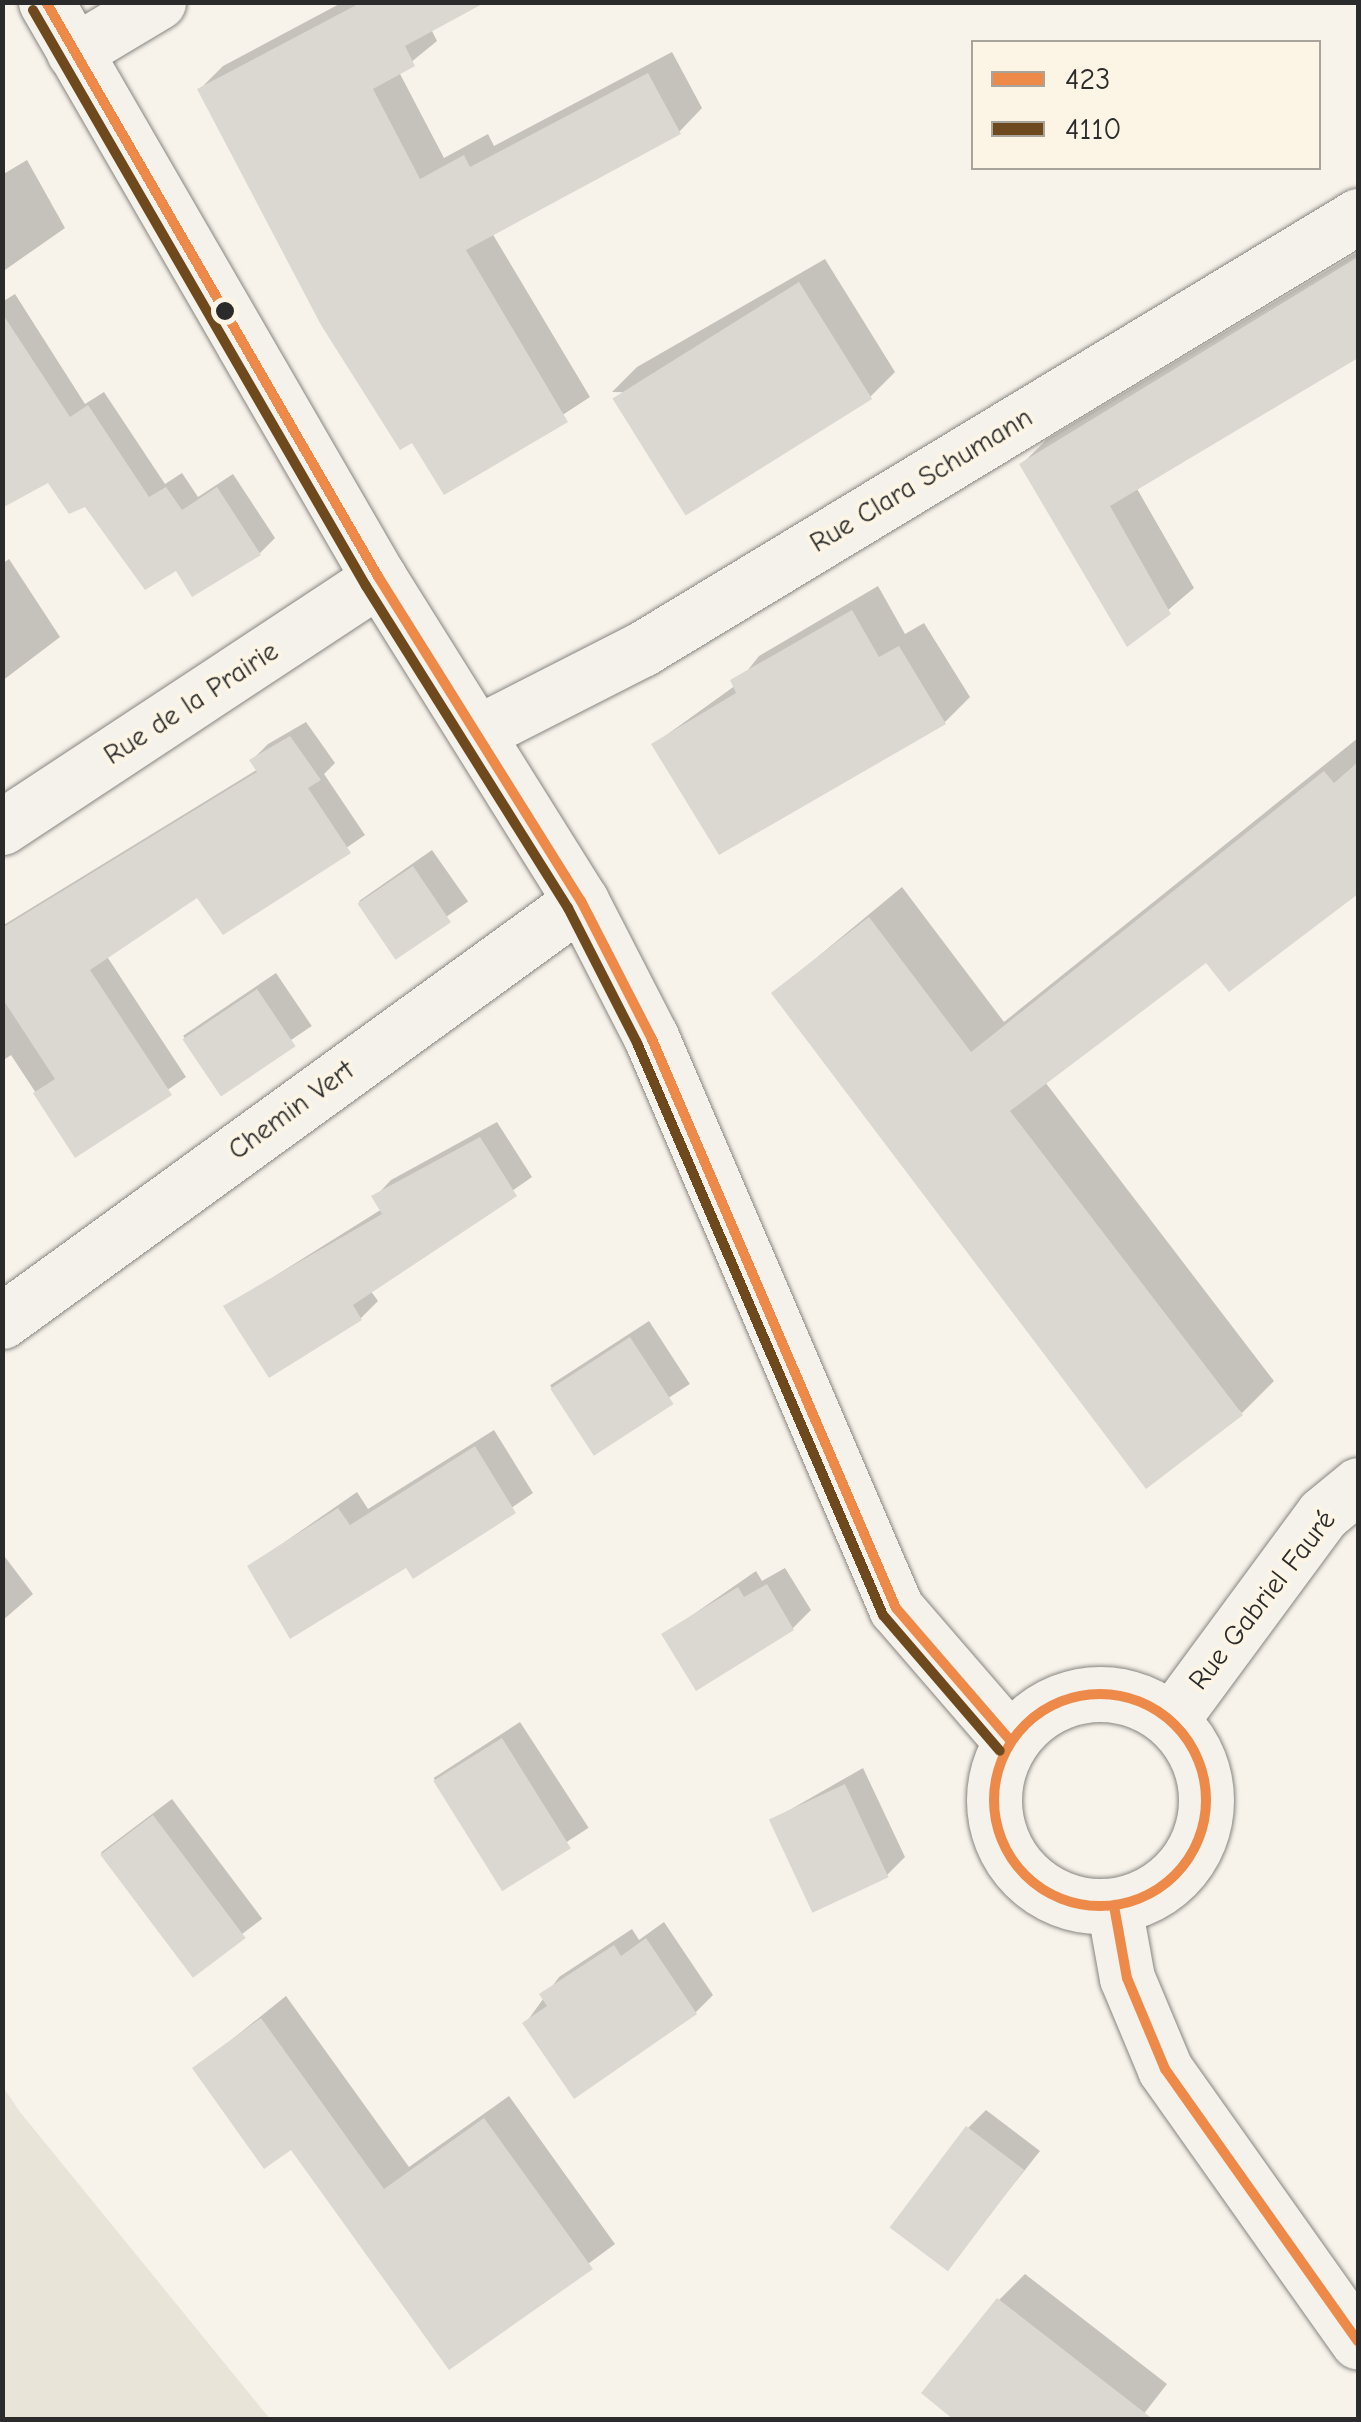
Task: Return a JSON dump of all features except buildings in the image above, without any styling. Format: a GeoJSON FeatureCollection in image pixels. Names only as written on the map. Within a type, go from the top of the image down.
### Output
{"type":"FeatureCollection","features":[{"type":"Feature","properties":{"kind":"street"},"geometry":{"type":"LineString","coordinates":[[46,2],[379,578],[581,900],[651,1037],[896,1608],[1011,1741]]}},
{"type":"Feature","properties":{"kind":"street"},"geometry":{"type":"LineString","coordinates":[[74,52],[158,2]]}},
{"type":"Feature","properties":{"kind":"street","name":"Rue Clara Schumann"},"geometry":{"type":"LineString","coordinates":[[477,733],[642,649],[1358,216]]}},
{"type":"Feature","properties":{"kind":"street","name":"Rue de la Prairie"},"geometry":{"type":"LineString","coordinates":[[2,828],[379,578]]}},
{"type":"Feature","properties":{"kind":"street","name":"Chemin Vert"},"geometry":{"type":"LineString","coordinates":[[2,1321],[581,900]]}},
{"type":"Feature","properties":{"kind":"street","name":"Rue Gabriel Fauré"},"geometry":{"type":"LineString","coordinates":[[1171,1720],[1324,1514],[1358,1485]]}},
{"type":"Feature","properties":{"kind":"street"},"geometry":{"type":"LineString","coordinates":[[1086,1694],[1146,1703],[1171,1720],[1204,1770],[1203,1831],[1169,1882],[1114,1906],[1054,1897],[1009,1857],[993,1798],[1011,1741],[1056,1702],[1086,1694]]}},
{"type":"Feature","properties":{"kind":"street"},"geometry":{"type":"LineString","coordinates":[[1114,1906],[1127,1978],[1165,2069],[1358,2342]]}},
{"type":"Feature","properties":{"kind":"shaded area"},"geometry":{"type":"Polygon","coordinates":[[[3,2087],[20,2112],[270,2419],[3,2419],[3,2087]]]}},
{"type":"Feature","properties":{"kind":"transit line","name":"423"},"geometry":{"type":"LineString","coordinates":[[46,2],[379,578],[581,901],[651,1037],[896,1608],[1011,1741]]}},
{"type":"Feature","properties":{"kind":"transit line","name":"4110"},"geometry":{"type":"LineString","coordinates":[[33,10],[366,586],[568,908],[637,1043],[883,1615],[1000,1751]]}},
{"type":"Feature","properties":{"kind":"transit line","name":"423"},"geometry":{"type":"LineString","coordinates":[[1100,1694],[1141,1702],[1175,1725],[1198,1759],[1206,1800],[1198,1841],[1175,1875],[1141,1898],[1100,1906],[1059,1898],[1025,1875],[1002,1841],[994,1800],[1002,1759],[1025,1725],[1059,1702],[1100,1694]]}},
{"type":"Feature","properties":{"kind":"transit line","name":"423"},"geometry":{"type":"LineString","coordinates":[[1114,1906],[1127,1978],[1165,2069],[1358,2342]]}}]}
